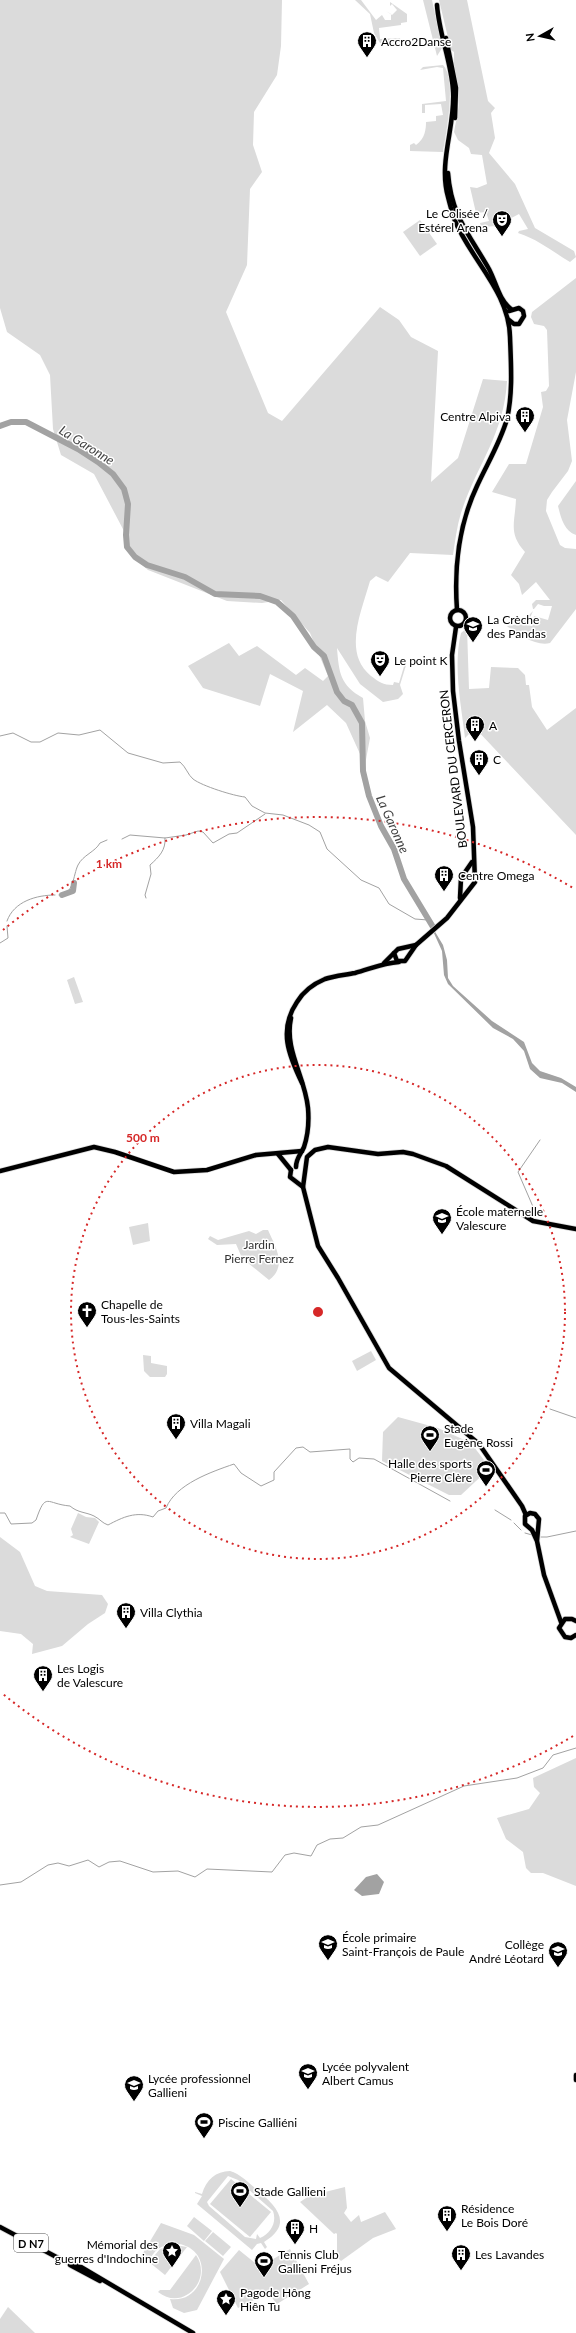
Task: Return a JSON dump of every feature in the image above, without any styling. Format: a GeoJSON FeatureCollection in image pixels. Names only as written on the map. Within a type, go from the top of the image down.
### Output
{"type":"FeatureCollection","features":[{"type":"Feature","properties":{"kind":"main road"},"geometry":{"type":"LineString","coordinates":[[436,3],[456,88],[456,110],[448,173],[450,191],[463,229],[488,268],[503,301],[511,309]]}},
{"type":"Feature","properties":{"kind":"main road"},"geometry":{"type":"LineString","coordinates":[[436,3],[453,90],[452,119],[445,172],[448,195],[461,232],[492,281],[508,314],[510,336],[511,389],[507,417],[498,442],[476,487],[465,519],[457,568],[457,610]]}},
{"type":"Feature","properties":{"kind":"main road"},"geometry":{"type":"LineString","coordinates":[[510,336],[516,324],[523,321],[524,313],[519,308],[511,309]]}},
{"type":"Feature","properties":{"kind":"main road"},"geometry":{"type":"LineString","coordinates":[[508,314],[511,309]]}},
{"type":"Feature","properties":{"kind":"main road"},"geometry":{"type":"LineString","coordinates":[[509,320],[516,324]]}},
{"type":"Feature","properties":{"kind":"main road"},"geometry":{"type":"LineString","coordinates":[[457,610],[465,614],[466,620],[463,625],[456,627],[451,623],[450,618],[452,612],[457,610]]}},
{"type":"Feature","properties":{"kind":"main road","name":"BOULEVARD DU CERCERON"},"geometry":{"type":"LineString","coordinates":[[456,627],[452,650],[453,684],[458,741],[473,827],[472,861],[474,875]]}},
{"type":"Feature","properties":{"kind":"main road","name":"BOULEVARD DU CERCERON"},"geometry":{"type":"LineString","coordinates":[[466,872],[472,861]]}},
{"type":"Feature","properties":{"kind":"main road"},"geometry":{"type":"LineString","coordinates":[[303,1176],[296,1161],[305,1142],[308,1107],[302,1083],[289,1053],[286,1039],[288,1019],[295,1005],[305,992],[323,980],[383,963],[405,961],[416,945],[439,926],[460,898],[475,882],[474,875],[466,872],[461,878],[462,883],[460,898]]}},
{"type":"Feature","properties":{"kind":"main road"},"geometry":{"type":"LineString","coordinates":[[462,883],[470,886]]}},
{"type":"Feature","properties":{"kind":"main road"},"geometry":{"type":"LineString","coordinates":[[383,963],[398,949],[416,945]]}},
{"type":"Feature","properties":{"kind":"main road"},"geometry":{"type":"LineString","coordinates":[[403,948],[407,952],[408,956]]}},
{"type":"Feature","properties":{"kind":"main road"},"geometry":{"type":"LineString","coordinates":[[394,953],[395,958],[399,962]]}},
{"type":"Feature","properties":{"kind":"main road"},"geometry":{"type":"LineString","coordinates":[[305,1142],[315,1150]]}},
{"type":"Feature","properties":{"kind":"main road"},"geometry":{"type":"LineString","coordinates":[[0,1171],[94,1147],[115,1152],[174,1172],[207,1170],[256,1155],[302,1151]]}},
{"type":"Feature","properties":{"kind":"main road"},"geometry":{"type":"LineString","coordinates":[[576,1229],[534,1221],[452,1169],[428,1158],[404,1152],[378,1154],[328,1147],[315,1150],[308,1154],[306,1161],[303,1176],[303,1187],[318,1246],[390,1368],[479,1444],[528,1514],[538,1517],[537,1541],[547,1589],[557,1607],[561,1622],[560,1633],[576,1642]]}},
{"type":"Feature","properties":{"kind":"main road"},"geometry":{"type":"LineString","coordinates":[[278,1154],[291,1170],[290,1177],[303,1187]]}},
{"type":"Feature","properties":{"kind":"main road"},"geometry":{"type":"LineString","coordinates":[[291,1170],[306,1161]]}},
{"type":"Feature","properties":{"kind":"main road"},"geometry":{"type":"LineString","coordinates":[[296,1181],[303,1176]]}},
{"type":"Feature","properties":{"kind":"main road"},"geometry":{"type":"LineString","coordinates":[[528,1514],[525,1524],[530,1528],[537,1541]]}},
{"type":"Feature","properties":{"kind":"main road"},"geometry":{"type":"LineString","coordinates":[[530,1528],[538,1525]]}},
{"type":"Feature","properties":{"kind":"main road"},"geometry":{"type":"LineString","coordinates":[[557,1607],[576,1622]]}},
{"type":"Feature","properties":{"kind":"main road"},"geometry":{"type":"LineString","coordinates":[[561,1622],[569,1618]]}},
{"type":"Feature","properties":{"kind":"main road"},"geometry":{"type":"LineString","coordinates":[[570,1638],[576,1635]]}},
{"type":"Feature","properties":{"kind":"main road"},"geometry":{"type":"LineString","coordinates":[[576,2075],[576,2080]]}},
{"type":"Feature","properties":{"kind":"main road","name":"D N7"},"geometry":{"type":"LineString","coordinates":[[0,2227],[128,2295],[193,2333]]}},
{"type":"Feature","properties":{"kind":"main road"},"geometry":{"type":"LineString","coordinates":[[62,2260],[91,2272],[128,2295]]}},
{"type":"Feature","properties":{"kind":"green space"},"geometry":{"type":"Polygon","coordinates":[[[0,0],[282,0],[281,46],[277,75],[254,112],[253,145],[262,172],[250,189],[247,265],[226,312],[268,413],[282,421],[380,307],[399,320],[411,337],[438,351],[431,482],[458,458],[483,379],[507,381],[501,418],[489,449],[467,495],[457,528],[453,555],[410,553],[388,582],[376,576],[370,581],[359,618],[356,643],[357,656],[362,667],[371,676],[381,683],[390,685],[393,685],[394,682],[399,683],[405,663],[407,662],[400,685],[403,694],[398,699],[383,702],[360,684],[337,648],[342,678],[355,693],[363,698],[365,721],[370,738],[365,765],[346,723],[327,705],[293,732],[303,691],[270,674],[260,706],[203,688],[188,666],[229,643],[239,656],[257,646],[296,675],[305,668],[323,681],[328,676],[310,633],[281,600],[262,603],[227,601],[148,570],[135,559],[126,547],[124,531],[94,474],[61,455],[53,429],[50,375],[40,355],[7,332],[0,308],[0,0]]]}},
{"type":"Feature","properties":{"kind":"green space"},"geometry":{"type":"Polygon","coordinates":[[[355,0],[361,0],[376,20],[382,15],[385,20],[391,20],[391,14],[392,15],[397,10],[392,4],[390,6],[390,2],[407,14],[407,22],[401,23],[401,25],[379,28],[380,39],[400,38],[401,42],[380,43],[374,33],[370,14],[355,0]]]}},
{"type":"Feature","properties":{"kind":"green space"},"geometry":{"type":"Polygon","coordinates":[[[423,0],[432,0],[442,48],[437,56],[423,0]]]}},
{"type":"Feature","properties":{"kind":"green space"},"geometry":{"type":"Polygon","coordinates":[[[439,0],[467,0],[488,101],[495,108],[491,113],[495,138],[489,153],[515,184],[535,228],[574,251],[576,257],[570,262],[538,242],[518,233],[519,231],[528,229],[519,214],[496,226],[483,227],[482,235],[480,223],[489,221],[486,212],[476,213],[470,187],[477,188],[487,184],[482,155],[471,154],[469,148],[458,140],[454,132],[459,105],[454,52],[451,50],[439,0]]]}},
{"type":"Feature","properties":{"kind":"green space"},"geometry":{"type":"Polygon","coordinates":[[[443,65],[447,72],[450,94],[443,152],[410,151],[410,145],[414,143],[416,145],[423,137],[426,122],[436,121],[436,116],[443,115],[441,104],[425,105],[425,113],[422,113],[422,104],[446,101],[443,68],[437,67],[420,70],[423,67],[443,65]]]}},
{"type":"Feature","properties":{"kind":"green space"},"geometry":{"type":"Polygon","coordinates":[[[420,220],[437,244],[420,256],[403,232],[420,220]]]}},
{"type":"Feature","properties":{"kind":"green space"},"geometry":{"type":"Polygon","coordinates":[[[576,278],[576,372],[567,420],[572,461],[568,471],[547,500],[546,511],[560,545],[565,548],[576,549],[576,609],[550,643],[545,644],[527,639],[507,626],[520,624],[533,611],[527,625],[532,626],[534,616],[548,620],[552,606],[538,604],[533,609],[532,604],[536,600],[550,600],[536,582],[522,595],[519,584],[511,575],[525,552],[516,539],[514,533],[516,499],[492,492],[509,464],[526,464],[543,407],[541,392],[546,391],[549,386],[547,330],[544,326],[534,324],[531,317],[532,312],[576,278]]]}},
{"type":"Feature","properties":{"kind":"green space"},"geometry":{"type":"Polygon","coordinates":[[[576,481],[576,535],[566,527],[558,506],[576,481]]]}},
{"type":"Feature","properties":{"kind":"green space"},"geometry":{"type":"Polygon","coordinates":[[[467,628],[469,689],[489,688],[491,667],[518,668],[525,675],[526,685],[529,685],[532,707],[547,730],[576,708],[576,835],[475,728],[465,738],[458,685],[458,659],[461,633],[467,628]]]}},
{"type":"Feature","properties":{"kind":"green space"},"geometry":{"type":"Polygon","coordinates":[[[74,977],[83,1002],[75,1004],[67,980],[74,977]]]}},
{"type":"Feature","properties":{"kind":"green space"},"geometry":{"type":"Polygon","coordinates":[[[148,1223],[150,1241],[133,1245],[129,1227],[148,1223]]]}},
{"type":"Feature","properties":{"kind":"green space","name":"Jardin Pierre Fernez"},"geometry":{"type":"Polygon","coordinates":[[[263,1230],[268,1230],[276,1249],[279,1262],[278,1269],[269,1280],[242,1258],[236,1244],[217,1245],[208,1239],[210,1236],[218,1240],[249,1231],[256,1234],[263,1230]]]}},
{"type":"Feature","properties":{"kind":"green space"},"geometry":{"type":"Polygon","coordinates":[[[371,1351],[376,1360],[357,1371],[352,1361],[371,1351]]]}},
{"type":"Feature","properties":{"kind":"green space"},"geometry":{"type":"Polygon","coordinates":[[[143,1355],[151,1356],[151,1363],[167,1366],[167,1374],[165,1377],[150,1377],[144,1371],[143,1355]]]}},
{"type":"Feature","properties":{"kind":"green space","name":"Stade Eugène Rossi"},"geometry":{"type":"Polygon","coordinates":[[[398,1417],[438,1428],[471,1443],[490,1468],[461,1495],[449,1495],[382,1461],[383,1432],[398,1417]]]}},
{"type":"Feature","properties":{"kind":"green space"},"geometry":{"type":"Polygon","coordinates":[[[78,1513],[86,1517],[95,1518],[99,1522],[89,1544],[70,1537],[73,1535],[71,1529],[78,1513]]]}},
{"type":"Feature","properties":{"kind":"green space"},"geometry":{"type":"Polygon","coordinates":[[[0,1537],[20,1552],[35,1586],[47,1591],[102,1595],[108,1604],[105,1613],[88,1624],[62,1646],[32,1654],[33,1644],[21,1634],[0,1631],[0,1537]]]}},
{"type":"Feature","properties":{"kind":"green space"},"geometry":{"type":"Polygon","coordinates":[[[576,1758],[576,1886],[543,1873],[531,1873],[526,1868],[523,1852],[506,1839],[497,1818],[529,1809],[540,1793],[534,1787],[533,1778],[576,1758]]]}},
{"type":"Feature","properties":{"kind":"green space"},"geometry":{"type":"Polygon","coordinates":[[[225,2171],[234,2172],[244,2178],[270,2201],[279,2214],[280,2221],[278,2228],[273,2235],[264,2242],[267,2247],[265,2249],[261,2243],[257,2244],[252,2250],[197,2204],[202,2196],[195,2192],[202,2194],[206,2184],[212,2177],[225,2171]],[[228,2176],[207,2202],[209,2206],[245,2237],[256,2239],[257,2234],[260,2238],[270,2230],[274,2223],[273,2211],[238,2180],[228,2176]]]}},
{"type":"Feature","properties":{"kind":"green space","name":"Stade Gallieni"},"geometry":{"type":"Polygon","coordinates":[[[231,2179],[271,2212],[250,2237],[210,2204],[231,2179]]]}},
{"type":"Feature","properties":{"kind":"green space"},"geometry":{"type":"Polygon","coordinates":[[[345,2187],[347,2208],[344,2213],[351,2222],[359,2215],[361,2222],[385,2212],[396,2229],[373,2238],[341,2261],[337,2257],[337,2234],[334,2234],[300,2202],[309,2196],[345,2187]]]}},
{"type":"Feature","properties":{"kind":"green space"},"geometry":{"type":"Polygon","coordinates":[[[194,2217],[212,2231],[204,2241],[187,2226],[194,2217]]]}},
{"type":"Feature","properties":{"kind":"green space"},"geometry":{"type":"Polygon","coordinates":[[[161,2223],[194,2235],[224,2259],[197,2310],[184,2313],[173,2308],[170,2299],[182,2298],[192,2293],[202,2276],[198,2256],[190,2248],[179,2244],[165,2245],[158,2249],[148,2261],[140,2258],[161,2223]]]}},
{"type":"Feature","properties":{"kind":"green space"},"geometry":{"type":"Polygon","coordinates":[[[213,2232],[231,2247],[223,2256],[205,2241],[213,2232]]]}},
{"type":"Feature","properties":{"kind":"green space"},"geometry":{"type":"Polygon","coordinates":[[[175,2245],[187,2247],[165,2275],[149,2262],[160,2249],[175,2245]]]}},
{"type":"Feature","properties":{"kind":"green space","name":"Tennis Club Gallieni Fréjus"},"geometry":{"type":"Polygon","coordinates":[[[290,2249],[309,2284],[277,2304],[268,2293],[238,2308],[220,2272],[239,2250],[260,2267],[290,2249]]]}},
{"type":"Feature","properties":{"kind":"green space"},"geometry":{"type":"Polygon","coordinates":[[[196,2255],[200,2265],[201,2274],[198,2283],[193,2290],[185,2296],[177,2298],[168,2297],[158,2292],[160,2290],[170,2290],[196,2255]]]}},
{"type":"Feature","properties":{"kind":"green space"},"geometry":{"type":"Polygon","coordinates":[[[8,2307],[35,2333],[0,2333],[0,2319],[8,2307]]]}},
{"type":"Feature","properties":{"kind":"shaded area"},"geometry":{"type":"Polygon","coordinates":[[[428,920],[443,945],[447,960],[448,978],[453,986],[492,1021],[524,1042],[532,1063],[540,1071],[561,1078],[576,1087],[576,1092],[562,1083],[540,1078],[530,1069],[524,1051],[513,1039],[493,1028],[448,984],[444,975],[442,951],[428,920]]]}},
{"type":"Feature","properties":{"kind":"shaded area"},"geometry":{"type":"Polygon","coordinates":[[[377,1874],[384,1882],[379,1894],[362,1896],[354,1890],[366,1877],[377,1874]]]}},
{"type":"Feature","properties":{"kind":"waterway","name":"La Garonne"},"geometry":{"type":"LineString","coordinates":[[0,426],[11,422],[26,422],[78,449],[113,474],[124,489],[128,504],[126,535],[127,547],[135,557],[147,565],[185,577],[215,594],[260,596],[277,602],[293,616],[314,647],[324,656],[337,692],[344,701],[352,705],[362,723],[363,771],[369,796],[381,826],[394,849],[404,879],[433,927]]}},
{"type":"Feature","properties":{"kind":"waterway"},"geometry":{"type":"LineString","coordinates":[[0,736],[13,733],[31,742],[40,742],[58,733],[79,735],[100,730],[128,753],[163,763],[180,762],[191,777],[197,782],[218,790],[245,797],[252,806],[265,813],[283,815],[309,825],[320,832],[327,849],[361,880],[379,888],[389,904],[415,919],[428,920]]}},
{"type":"Feature","properties":{"kind":"waterway"},"geometry":{"type":"LineString","coordinates":[[122,839],[130,835],[165,838],[186,835],[198,831],[203,832],[213,843],[229,834],[237,833],[265,814]]}},
{"type":"Feature","properties":{"kind":"waterway"},"geometry":{"type":"LineString","coordinates":[[146,898],[145,895],[151,874],[150,865],[161,853],[165,838]]}},
{"type":"Feature","properties":{"kind":"waterway"},"geometry":{"type":"LineString","coordinates":[[59,895],[68,892],[80,862],[100,843],[107,840]]}},
{"type":"Feature","properties":{"kind":"waterway"},"geometry":{"type":"LineString","coordinates":[[62,895],[73,891],[74,883]]}},
{"type":"Feature","properties":{"kind":"waterway"},"geometry":{"type":"LineString","coordinates":[[7,921],[15,908],[27,900],[41,896],[55,895]]}},
{"type":"Feature","properties":{"kind":"waterway"},"geometry":{"type":"LineString","coordinates":[[0,943],[8,938],[7,926]]}},
{"type":"Feature","properties":{"kind":"waterway"},"geometry":{"type":"LineString","coordinates":[[534,1209],[518,1172],[540,1140]]}},
{"type":"Feature","properties":{"kind":"waterway"},"geometry":{"type":"LineString","coordinates":[[550,1409],[576,1418]]}},
{"type":"Feature","properties":{"kind":"waterway"},"geometry":{"type":"LineString","coordinates":[[0,1513],[5,1513],[11,1524],[32,1523],[36,1520],[42,1505],[48,1501],[70,1506],[76,1510],[94,1516],[108,1525],[135,1515],[147,1515],[153,1517],[158,1511],[166,1508],[178,1492],[195,1480],[234,1464],[241,1473],[261,1486],[274,1480],[274,1472],[296,1448],[303,1447],[310,1452],[350,1449],[350,1459],[353,1462],[359,1458],[374,1459],[450,1501]]}},
{"type":"Feature","properties":{"kind":"waterway"},"geometry":{"type":"LineString","coordinates":[[495,1510],[511,1520]]}},
{"type":"Feature","properties":{"kind":"waterway"},"geometry":{"type":"LineString","coordinates":[[514,1523],[521,1530]]}},
{"type":"Feature","properties":{"kind":"waterway"},"geometry":{"type":"LineString","coordinates":[[541,1537],[576,1531]]}},
{"type":"Feature","properties":{"kind":"waterway"},"geometry":{"type":"LineString","coordinates":[[525,1533],[532,1535]]}},
{"type":"Feature","properties":{"kind":"waterway"},"geometry":{"type":"LineString","coordinates":[[0,1885],[21,1882],[48,1865],[58,1863],[69,1866],[88,1860],[99,1867],[109,1862],[120,1861],[153,1872],[178,1871],[195,1877],[207,1869],[272,1872],[285,1855],[294,1853],[311,1856],[317,1845],[330,1839],[343,1838],[361,1827],[378,1825],[464,1786],[517,1778],[543,1768],[553,1755],[576,1748]]}},
{"type":"Feature","properties":{"kind":"place","name":"Accro2Danse"},"geometry":{"type":"Point","coordinates":[367,58]}},
{"type":"Feature","properties":{"kind":"place","name":"Le Colisée / Estérel Arena"},"geometry":{"type":"Point","coordinates":[502,237]}},
{"type":"Feature","properties":{"kind":"place","name":"Centre Alpiva"},"geometry":{"type":"Point","coordinates":[525,433]}},
{"type":"Feature","properties":{"kind":"place","name":"La Crèche des Pandas"},"geometry":{"type":"Point","coordinates":[473,643]}},
{"type":"Feature","properties":{"kind":"place","name":"Le point K"},"geometry":{"type":"Point","coordinates":[380,677]}},
{"type":"Feature","properties":{"kind":"place","name":"A"},"geometry":{"type":"Point","coordinates":[475,742]}},
{"type":"Feature","properties":{"kind":"place","name":"C"},"geometry":{"type":"Point","coordinates":[479,776]}},
{"type":"Feature","properties":{"kind":"place","name":"Centre Omega"},"geometry":{"type":"Point","coordinates":[444,892]}},
{"type":"Feature","properties":{"kind":"place","name":"École maternelle Valescure"},"geometry":{"type":"Point","coordinates":[442,1235]}},
{"type":"Feature","properties":{"kind":"place","name":"Chapelle de Tous-les-Saints"},"geometry":{"type":"Point","coordinates":[87,1328]}},
{"type":"Feature","properties":{"kind":"place","name":"Villa Magali"},"geometry":{"type":"Point","coordinates":[176,1440]}},
{"type":"Feature","properties":{"kind":"place","name":"Stade Eugène Rossi"},"geometry":{"type":"Point","coordinates":[430,1452]}},
{"type":"Feature","properties":{"kind":"place","name":"Halle des sports Pierre Clère"},"geometry":{"type":"Point","coordinates":[486,1487]}},
{"type":"Feature","properties":{"kind":"place","name":"Villa Clythia"},"geometry":{"type":"Point","coordinates":[126,1629]}},
{"type":"Feature","properties":{"kind":"place","name":"Les Logis de Valescure"},"geometry":{"type":"Point","coordinates":[43,1692]}},
{"type":"Feature","properties":{"kind":"place","name":"École primaire Saint-François de Paule"},"geometry":{"type":"Point","coordinates":[328,1961]}},
{"type":"Feature","properties":{"kind":"place","name":"Collège André Léotard"},"geometry":{"type":"Point","coordinates":[558,1968]}},
{"type":"Feature","properties":{"kind":"place","name":"Lycée polyvalent Albert Camus"},"geometry":{"type":"Point","coordinates":[308,2090]}},
{"type":"Feature","properties":{"kind":"place","name":"Lycée professionnel Gallieni"},"geometry":{"type":"Point","coordinates":[134,2102]}},
{"type":"Feature","properties":{"kind":"place","name":"Piscine Galliéni"},"geometry":{"type":"Point","coordinates":[204,2139]}},
{"type":"Feature","properties":{"kind":"place","name":"Stade Gallieni"},"geometry":{"type":"Point","coordinates":[240,2208]}},
{"type":"Feature","properties":{"kind":"place","name":"Résidence Le Bois Doré"},"geometry":{"type":"Point","coordinates":[447,2232]}},
{"type":"Feature","properties":{"kind":"place","name":"H"},"geometry":{"type":"Point","coordinates":[295,2245]}},
{"type":"Feature","properties":{"kind":"place","name":"Mémorial des guerres d'Indochine"},"geometry":{"type":"Point","coordinates":[172,2268]}},
{"type":"Feature","properties":{"kind":"place","name":"Les Lavandes"},"geometry":{"type":"Point","coordinates":[461,2271]}},
{"type":"Feature","properties":{"kind":"place","name":"Tennis Club Gallieni Fréjus"},"geometry":{"type":"Point","coordinates":[264,2278]}},
{"type":"Feature","properties":{"kind":"place","name":"Pagode Hông Hiên Tu"},"geometry":{"type":"Point","coordinates":[226,2316]}}]}
